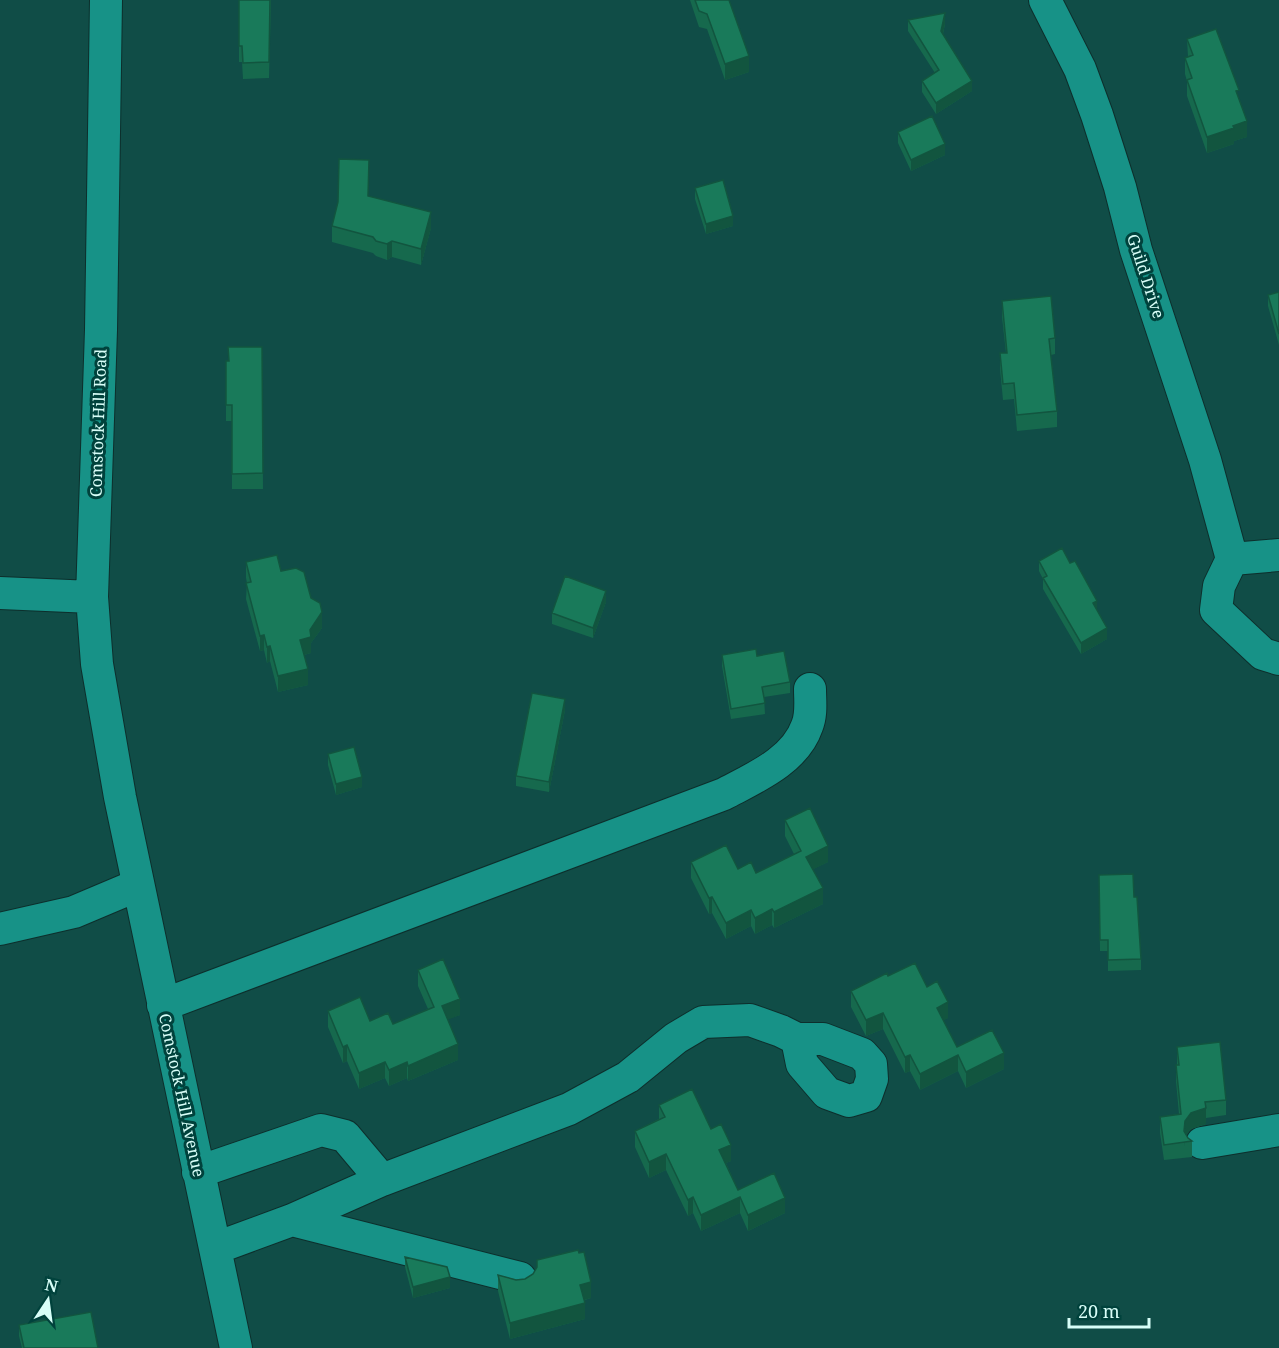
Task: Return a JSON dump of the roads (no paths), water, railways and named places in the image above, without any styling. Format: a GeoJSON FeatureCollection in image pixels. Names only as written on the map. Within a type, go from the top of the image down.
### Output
{"type":"FeatureCollection","features":[{"type":"Feature","properties":{"kind":"street","name":"Comstock Hill Road"},"geometry":{"type":"LineString","coordinates":[[106,0],[101,330],[92,597],[100,689],[130,843]]}},
{"type":"Feature","properties":{"kind":"street","name":"Guild Drive"},"geometry":{"type":"LineString","coordinates":[[1045,0],[1080,69],[1097,115],[1120,187],[1136,250],[1201,450],[1232,559]]}},
{"type":"Feature","properties":{"kind":"street"},"geometry":{"type":"LineString","coordinates":[[1279,555],[1232,559],[1219,586],[1216,610],[1263,654],[1279,659]]}},
{"type":"Feature","properties":{"kind":"street"},"geometry":{"type":"LineString","coordinates":[[0,593],[92,597]]}},
{"type":"Feature","properties":{"kind":"street"},"geometry":{"type":"LineString","coordinates":[[163,1005],[724,794],[762,774],[798,744],[809,720],[810,688]]}},
{"type":"Feature","properties":{"kind":"street","name":"Comstock Hill Avenue"},"geometry":{"type":"LineString","coordinates":[[130,843],[236,1348]]}},
{"type":"Feature","properties":{"kind":"street"},"geometry":{"type":"LineString","coordinates":[[0,929],[74,912],[138,885]]}},
{"type":"Feature","properties":{"kind":"street"},"geometry":{"type":"LineString","coordinates":[[216,1248],[292,1220],[382,1180],[569,1109],[628,1077],[676,1038],[704,1022],[750,1020],[796,1039]]}},
{"type":"Feature","properties":{"kind":"street"},"geometry":{"type":"LineString","coordinates":[[198,1172],[321,1130],[345,1136],[382,1180]]}},
{"type":"Feature","properties":{"kind":"street"},"geometry":{"type":"LineString","coordinates":[[1202,1143],[1279,1130]]}},
{"type":"Feature","properties":{"kind":"street"},"geometry":{"type":"LineString","coordinates":[[292,1220],[520,1278]]}}]}
